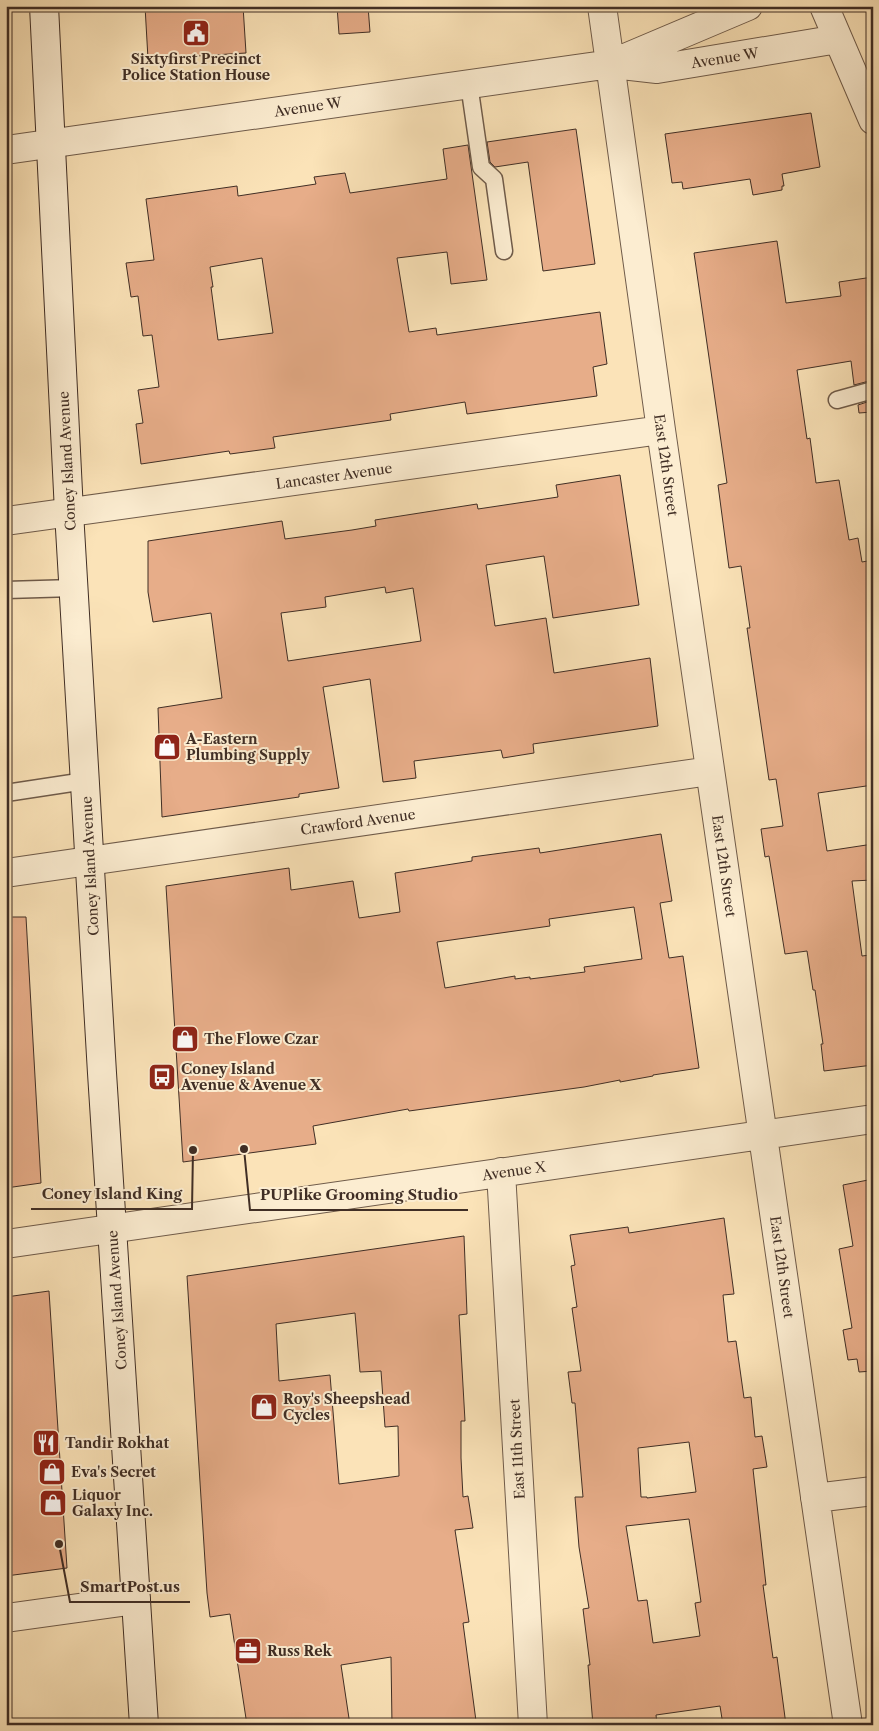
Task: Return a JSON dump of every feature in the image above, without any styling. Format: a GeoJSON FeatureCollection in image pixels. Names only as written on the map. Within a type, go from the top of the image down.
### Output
{"type":"FeatureCollection","features":[{"type":"Feature","properties":{"kind":"street","name":"Coney Island Avenue"},"geometry":{"type":"LineString","coordinates":[[44,6],[69,512],[144,1725]]}},
{"type":"Feature","properties":{"kind":"street","name":"East 12th Street"},"geometry":{"type":"LineString","coordinates":[[602,6],[661,430],[848,1725]]}},
{"type":"Feature","properties":{"kind":"street","name":"Avenue W"},"geometry":{"type":"LineString","coordinates":[[611,64],[748,6]]}},
{"type":"Feature","properties":{"kind":"street"},"geometry":{"type":"LineString","coordinates":[[824,6],[873,120]]}},
{"type":"Feature","properties":{"kind":"street","name":"Avenue W"},"geometry":{"type":"LineString","coordinates":[[6,150],[611,64],[656,69],[838,39]]}},
{"type":"Feature","properties":{"kind":"street","name":"Lancaster Avenue"},"geometry":{"type":"LineString","coordinates":[[6,522],[661,430]]}},
{"type":"Feature","properties":{"kind":"street","name":"Crawford Avenue"},"geometry":{"type":"LineString","coordinates":[[6,873],[710,771]]}},
{"type":"Feature","properties":{"kind":"street","name":"Avenue X"},"geometry":{"type":"LineString","coordinates":[[6,1244],[873,1119]]}},
{"type":"Feature","properties":{"kind":"street","name":"East 11th Street"},"geometry":{"type":"LineString","coordinates":[[501,1172],[533,1725]]}},
{"type":"Feature","properties":{"kind":"street"},"geometry":{"type":"LineString","coordinates":[[815,1498],[873,1491]]}},
{"type":"Feature","properties":{"kind":"street"},"geometry":{"type":"LineString","coordinates":[[6,1618],[136,1600]]}},
{"type":"Feature","properties":{"kind":"lane"},"geometry":{"type":"LineString","coordinates":[[469,84],[481,167],[494,179],[504,251]]}},
{"type":"Feature","properties":{"kind":"lane"},"geometry":{"type":"LineString","coordinates":[[837,400],[873,390]]}},
{"type":"Feature","properties":{"kind":"lane"},"geometry":{"type":"LineString","coordinates":[[6,590],[74,588]]}},
{"type":"Feature","properties":{"kind":"lane"},"geometry":{"type":"LineString","coordinates":[[6,792],[85,781]]}},
{"type":"Feature","properties":{"kind":"building","name":"Sixtyfirst Precinct Police Station House"},"geometry":{"type":"Polygon","coordinates":[[[145,6],[243,6],[246,53],[148,59],[145,6]]]}},
{"type":"Feature","properties":{"kind":"building"},"geometry":{"type":"Polygon","coordinates":[[[337,6],[368,6],[370,32],[339,34],[337,6]]]}},
{"type":"Feature","properties":{"kind":"building"},"geometry":{"type":"Polygon","coordinates":[[[811,113],[820,167],[782,174],[784,186],[782,186],[782,190],[753,195],[750,179],[683,189],[682,182],[672,183],[665,134],[811,113]]]}},
{"type":"Feature","properties":{"kind":"building"},"geometry":{"type":"Polygon","coordinates":[[[576,129],[595,264],[543,271],[528,162],[495,167],[490,162],[487,142],[576,129]]]}},
{"type":"Feature","properties":{"kind":"building"},"geometry":{"type":"Polygon","coordinates":[[[468,145],[487,280],[451,284],[447,252],[397,258],[409,332],[436,328],[437,335],[600,312],[607,364],[593,367],[597,396],[467,414],[465,402],[390,414],[391,420],[273,437],[275,448],[230,454],[229,451],[141,464],[136,424],[143,423],[138,390],[159,387],[152,335],[143,336],[138,296],[131,297],[126,263],[154,260],[146,199],[237,186],[238,196],[316,184],[314,177],[345,173],[350,193],[447,179],[443,149],[468,145]],[[262,258],[210,267],[218,340],[273,333],[262,258]]]}},
{"type":"Feature","properties":{"kind":"building"},"geometry":{"type":"Polygon","coordinates":[[[777,241],[786,303],[841,296],[839,282],[873,277],[873,380],[854,385],[851,361],[797,370],[807,439],[810,438],[816,483],[839,480],[849,540],[858,538],[862,562],[873,560],[873,785],[818,793],[827,851],[873,844],[873,880],[852,881],[862,956],[870,955],[873,974],[873,1065],[824,1071],[821,1044],[823,1044],[807,951],[785,954],[769,856],[765,857],[761,829],[783,826],[776,779],[769,780],[747,628],[750,628],[741,566],[729,568],[718,485],[727,483],[694,253],[777,241]]]}},
{"type":"Feature","properties":{"kind":"building"},"geometry":{"type":"Polygon","coordinates":[[[873,400],[873,412],[859,413],[858,405],[873,400]]]}},
{"type":"Feature","properties":{"kind":"building"},"geometry":{"type":"Polygon","coordinates":[[[620,475],[639,605],[553,618],[544,556],[486,565],[495,626],[546,618],[554,673],[650,658],[658,726],[533,744],[534,753],[503,758],[501,750],[414,761],[416,778],[383,782],[370,679],[323,687],[339,788],[299,794],[299,797],[162,817],[158,708],[222,698],[211,613],[153,622],[148,592],[148,541],[282,521],[285,539],[352,530],[376,526],[375,520],[477,504],[478,509],[558,497],[556,485],[620,475]],[[385,587],[325,597],[326,607],[281,613],[288,661],[421,641],[413,588],[386,593],[385,587]]]}},
{"type":"Feature","properties":{"kind":"building"},"geometry":{"type":"Polygon","coordinates":[[[661,834],[672,901],[660,903],[669,958],[683,956],[699,1068],[620,1082],[620,1080],[584,1087],[409,1111],[408,1109],[313,1126],[316,1144],[183,1162],[166,886],[289,868],[291,890],[353,881],[359,918],[400,912],[395,873],[472,861],[472,857],[539,848],[540,853],[661,834]],[[634,907],[549,919],[550,926],[437,942],[445,988],[515,976],[515,979],[530,977],[530,979],[585,972],[584,967],[642,959],[634,907]]]}},
{"type":"Feature","properties":{"kind":"building"},"geometry":{"type":"Polygon","coordinates":[[[6,917],[26,917],[41,1183],[6,1188],[6,917]]]}},
{"type":"Feature","properties":{"kind":"building"},"geometry":{"type":"Polygon","coordinates":[[[873,1179],[873,1371],[859,1372],[857,1359],[848,1360],[843,1330],[852,1328],[839,1249],[853,1246],[843,1185],[873,1179]]]}},
{"type":"Feature","properties":{"kind":"building"},"geometry":{"type":"Polygon","coordinates":[[[724,1218],[734,1294],[723,1295],[728,1342],[736,1341],[744,1398],[751,1397],[755,1437],[762,1436],[767,1467],[753,1469],[766,1585],[763,1585],[773,1658],[777,1657],[786,1725],[723,1725],[720,1706],[656,1715],[657,1725],[593,1725],[588,1665],[590,1665],[583,1609],[589,1608],[579,1547],[575,1497],[583,1497],[575,1403],[572,1403],[568,1372],[581,1371],[572,1308],[577,1307],[571,1266],[575,1265],[570,1235],[628,1227],[629,1233],[724,1218]],[[689,1442],[638,1448],[641,1497],[647,1498],[696,1492],[689,1442]],[[689,1519],[626,1526],[638,1601],[647,1600],[653,1643],[700,1636],[695,1603],[701,1602],[689,1519]]]}},
{"type":"Feature","properties":{"kind":"building"},"geometry":{"type":"Polygon","coordinates":[[[464,1236],[467,1314],[459,1315],[465,1421],[461,1421],[461,1458],[463,1497],[468,1496],[473,1528],[455,1530],[469,1622],[463,1623],[476,1721],[439,1725],[392,1725],[391,1657],[341,1665],[350,1725],[247,1725],[230,1614],[210,1617],[187,1276],[464,1236]],[[355,1313],[276,1324],[279,1381],[330,1375],[339,1484],[399,1476],[398,1426],[385,1427],[381,1371],[360,1372],[355,1313]]]}},
{"type":"Feature","properties":{"kind":"building"},"geometry":{"type":"Polygon","coordinates":[[[49,1291],[67,1568],[6,1576],[6,1297],[49,1291]]]}},
{"type":"Feature","properties":{"kind":"place","name":"Sixtyfirst Precinct Police Station House"},"geometry":{"type":"Point","coordinates":[196,33]}},
{"type":"Feature","properties":{"kind":"place","name":"A-Eastern Plumbing Supply"},"geometry":{"type":"Point","coordinates":[167,747]}},
{"type":"Feature","properties":{"kind":"place","name":"The Flowe Czar"},"geometry":{"type":"Point","coordinates":[185,1039]}},
{"type":"Feature","properties":{"kind":"place","name":"Coney Island Avenue & Avenue X"},"geometry":{"type":"Point","coordinates":[162,1077]}},
{"type":"Feature","properties":{"kind":"place","name":"PUPlike Grooming Studio"},"geometry":{"type":"Point","coordinates":[244,1149]}},
{"type":"Feature","properties":{"kind":"place","name":"Coney Island King"},"geometry":{"type":"Point","coordinates":[193,1150]}},
{"type":"Feature","properties":{"kind":"place","name":"Roy's Sheepshead Cycles"},"geometry":{"type":"Point","coordinates":[264,1407]}},
{"type":"Feature","properties":{"kind":"place","name":"Tandir Rokhat"},"geometry":{"type":"Point","coordinates":[46,1443]}},
{"type":"Feature","properties":{"kind":"place","name":"Eva's Secret"},"geometry":{"type":"Point","coordinates":[52,1472]}},
{"type":"Feature","properties":{"kind":"place","name":"Liquor Galaxy Inc."},"geometry":{"type":"Point","coordinates":[53,1503]}},
{"type":"Feature","properties":{"kind":"place","name":"SmartPost.us"},"geometry":{"type":"Point","coordinates":[59,1544]}},
{"type":"Feature","properties":{"kind":"place","name":"Russ Rek"},"geometry":{"type":"Point","coordinates":[248,1651]}}]}
